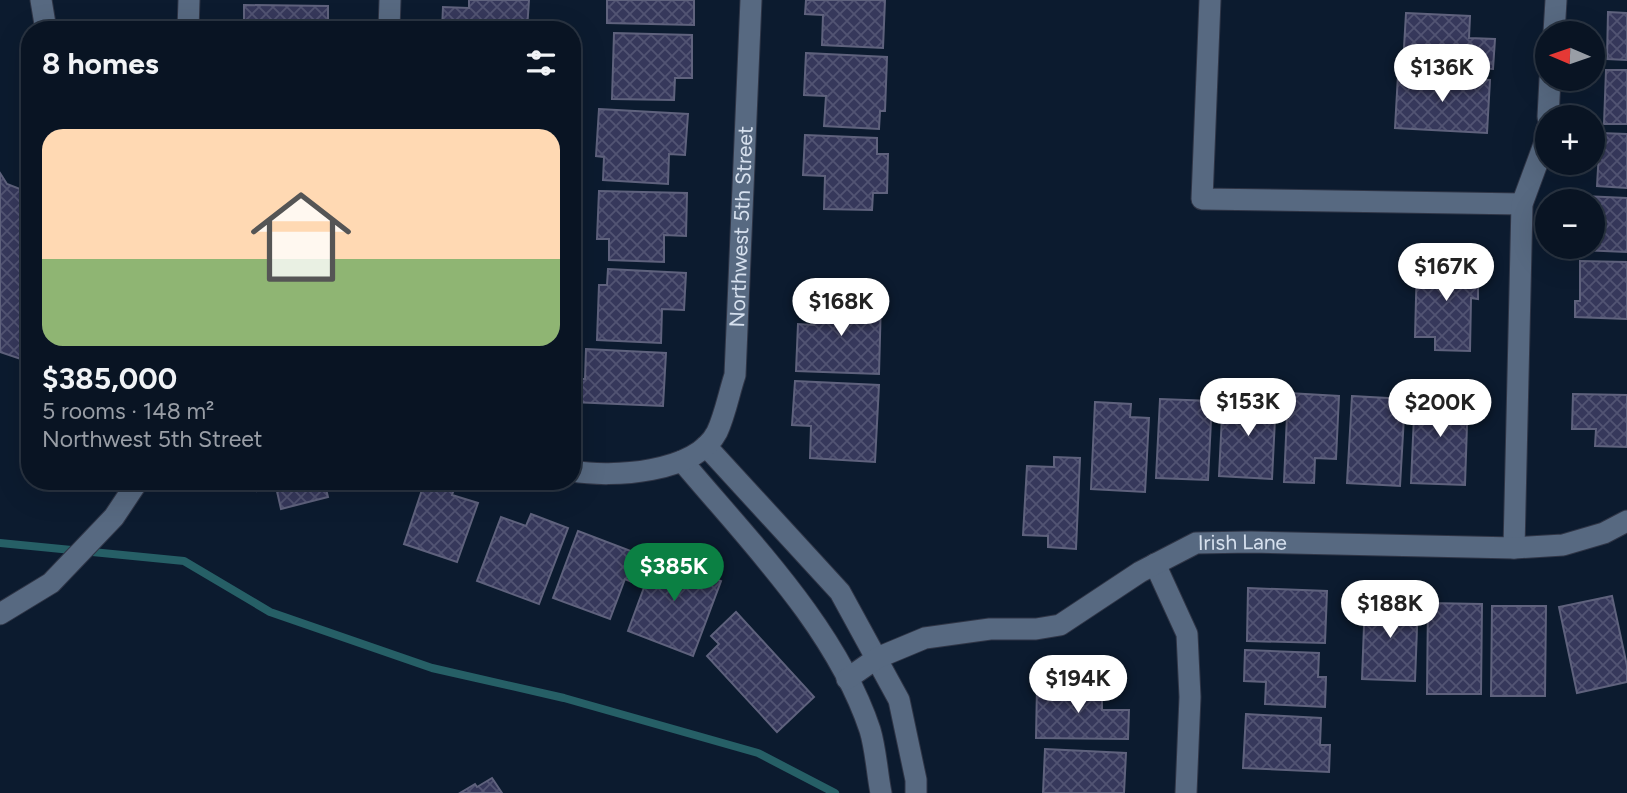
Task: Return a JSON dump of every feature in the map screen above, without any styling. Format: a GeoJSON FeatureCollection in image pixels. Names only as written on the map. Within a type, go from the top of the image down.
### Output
{"type":"FeatureCollection","features":[{"type":"Feature","properties":{"kind":"street"},"geometry":{"type":"LineString","coordinates":[[41,0],[44,21]]}},
{"type":"Feature","properties":{"kind":"street"},"geometry":{"type":"LineString","coordinates":[[188,21],[189,0]]}},
{"type":"Feature","properties":{"kind":"street"},"geometry":{"type":"LineString","coordinates":[[389,21],[390,0]]}},
{"type":"Feature","properties":{"kind":"street","name":"Northwest 5th Street"},"geometry":{"type":"LineString","coordinates":[[706,446],[716,432],[735,375],[751,0]]}},
{"type":"Feature","properties":{"kind":"street"},"geometry":{"type":"LineString","coordinates":[[1210,0],[1202,199],[1522,204]]}},
{"type":"Feature","properties":{"kind":"street"},"geometry":{"type":"LineString","coordinates":[[1555,21],[1556,0]]}},
{"type":"Feature","properties":{"kind":"street"},"geometry":{"type":"LineString","coordinates":[[1514,548],[1522,204],[1535,169]]}},
{"type":"Feature","properties":{"kind":"street"},"geometry":{"type":"LineString","coordinates":[[581,472],[619,474],[646,470],[682,461],[706,446],[840,592],[899,699],[916,780],[916,793]]}},
{"type":"Feature","properties":{"kind":"street"},"geometry":{"type":"LineString","coordinates":[[682,461],[791,591],[839,661],[870,731],[881,793]]}},
{"type":"Feature","properties":{"kind":"street"},"geometry":{"type":"LineString","coordinates":[[0,614],[51,583],[114,517],[132,490]]}},
{"type":"Feature","properties":{"kind":"street","name":"Irish Lane"},"geometry":{"type":"LineString","coordinates":[[847,679],[877,658],[925,638],[990,629],[1036,629],[1060,625],[1155,564],[1196,543],[1514,548],[1563,545],[1604,533],[1627,521]]}},
{"type":"Feature","properties":{"kind":"street"},"geometry":{"type":"LineString","coordinates":[[1155,564],[1187,634],[1189,696],[1186,793]]}},
{"type":"Feature","properties":{"kind":"building"},"geometry":{"type":"Polygon","coordinates":[[[469,0],[529,0],[528,21],[442,21],[443,7],[469,8],[469,0]]]}},
{"type":"Feature","properties":{"kind":"building"},"geometry":{"type":"Polygon","coordinates":[[[607,0],[694,0],[694,25],[607,23],[607,0]]]}},
{"type":"Feature","properties":{"kind":"building"},"geometry":{"type":"Polygon","coordinates":[[[806,0],[885,0],[883,48],[822,45],[823,15],[805,14],[806,0]]]}},
{"type":"Feature","properties":{"kind":"building"},"geometry":{"type":"Polygon","coordinates":[[[244,5],[328,6],[328,21],[244,21],[244,5]]]}},
{"type":"Feature","properties":{"kind":"building"},"geometry":{"type":"Polygon","coordinates":[[[1608,12],[1627,13],[1627,60],[1607,59],[1608,12]]]}},
{"type":"Feature","properties":{"kind":"building"},"geometry":{"type":"Polygon","coordinates":[[[1406,13],[1470,16],[1469,38],[1495,39],[1493,69],[1403,65],[1406,13]]]}},
{"type":"Feature","properties":{"kind":"building"},"geometry":{"type":"Polygon","coordinates":[[[614,33],[692,35],[692,78],[675,78],[674,100],[612,99],[614,33]]]}},
{"type":"Feature","properties":{"kind":"building"},"geometry":{"type":"Polygon","coordinates":[[[806,53],[887,57],[885,111],[880,111],[879,129],[824,126],[826,96],[804,95],[806,53]]]}},
{"type":"Feature","properties":{"kind":"building"},"geometry":{"type":"Polygon","coordinates":[[[1606,70],[1627,70],[1627,124],[1605,124],[1606,70]]]}},
{"type":"Feature","properties":{"kind":"building"},"geometry":{"type":"Polygon","coordinates":[[[1398,75],[1490,80],[1487,133],[1395,128],[1398,75]]]}},
{"type":"Feature","properties":{"kind":"building"},"geometry":{"type":"Polygon","coordinates":[[[599,109],[688,114],[685,155],[669,154],[668,184],[603,180],[604,157],[596,156],[599,109]]]}},
{"type":"Feature","properties":{"kind":"building"},"geometry":{"type":"Polygon","coordinates":[[[1605,133],[1627,134],[1627,188],[1597,186],[1598,175],[1605,175],[1605,133]]]}},
{"type":"Feature","properties":{"kind":"building"},"geometry":{"type":"Polygon","coordinates":[[[805,135],[877,138],[877,154],[888,154],[887,193],[873,193],[872,210],[824,209],[825,176],[803,175],[805,135]]]}},
{"type":"Feature","properties":{"kind":"building"},"geometry":{"type":"Polygon","coordinates":[[[0,173],[7,184],[21,189],[21,359],[0,352],[0,173]]]}},
{"type":"Feature","properties":{"kind":"building"},"geometry":{"type":"Polygon","coordinates":[[[599,191],[687,193],[686,236],[664,235],[664,262],[609,260],[609,239],[597,239],[599,191]]]}},
{"type":"Feature","properties":{"kind":"building"},"geometry":{"type":"Polygon","coordinates":[[[1605,197],[1627,198],[1627,252],[1605,251],[1605,197]]]}},
{"type":"Feature","properties":{"kind":"building"},"geometry":{"type":"Polygon","coordinates":[[[1417,261],[1478,262],[1478,299],[1471,298],[1470,351],[1435,350],[1435,337],[1415,337],[1417,261]]]}},
{"type":"Feature","properties":{"kind":"building"},"geometry":{"type":"Polygon","coordinates":[[[1580,261],[1627,262],[1627,319],[1575,317],[1575,301],[1580,301],[1580,261]]]}},
{"type":"Feature","properties":{"kind":"building"},"geometry":{"type":"Polygon","coordinates":[[[608,269],[686,273],[684,310],[662,309],[661,343],[597,340],[599,285],[607,285],[608,269]]]}},
{"type":"Feature","properties":{"kind":"building"},"geometry":{"type":"Polygon","coordinates":[[[814,298],[881,300],[879,374],[796,371],[798,324],[814,325],[814,298]]]}},
{"type":"Feature","properties":{"kind":"building"},"geometry":{"type":"Polygon","coordinates":[[[586,349],[666,353],[663,406],[581,402],[581,379],[585,379],[586,349]]]}},
{"type":"Feature","properties":{"kind":"building"},"geometry":{"type":"Polygon","coordinates":[[[795,381],[879,385],[875,462],[810,458],[811,426],[792,425],[795,381]]]}},
{"type":"Feature","properties":{"kind":"building"},"geometry":{"type":"Polygon","coordinates":[[[1288,393],[1339,396],[1336,459],[1315,458],[1314,483],[1284,482],[1288,393]]]}},
{"type":"Feature","properties":{"kind":"building"},"geometry":{"type":"Polygon","coordinates":[[[1415,393],[1468,395],[1465,485],[1411,483],[1415,393]]]}},
{"type":"Feature","properties":{"kind":"building"},"geometry":{"type":"Polygon","coordinates":[[[1573,394],[1627,395],[1627,447],[1595,446],[1596,429],[1572,429],[1573,394]]]}},
{"type":"Feature","properties":{"kind":"building"},"geometry":{"type":"Polygon","coordinates":[[[1223,396],[1276,399],[1272,479],[1219,476],[1223,396]]]}},
{"type":"Feature","properties":{"kind":"building"},"geometry":{"type":"Polygon","coordinates":[[[1352,396],[1405,399],[1400,486],[1347,483],[1352,396]]]}},
{"type":"Feature","properties":{"kind":"building"},"geometry":{"type":"Polygon","coordinates":[[[1160,399],[1212,401],[1208,480],[1156,478],[1160,399]]]}},
{"type":"Feature","properties":{"kind":"building"},"geometry":{"type":"Polygon","coordinates":[[[1095,402],[1131,404],[1130,417],[1149,418],[1145,492],[1091,489],[1095,402]]]}},
{"type":"Feature","properties":{"kind":"building"},"geometry":{"type":"Polygon","coordinates":[[[1054,457],[1080,458],[1076,549],[1048,547],[1048,536],[1023,535],[1027,466],[1054,467],[1054,457]]]}},
{"type":"Feature","properties":{"kind":"building"},"geometry":{"type":"Polygon","coordinates":[[[277,490],[326,490],[328,497],[281,509],[277,490]]]}},
{"type":"Feature","properties":{"kind":"building"},"geometry":{"type":"Polygon","coordinates":[[[422,490],[454,490],[452,495],[478,503],[457,562],[404,544],[422,490]]]}},
{"type":"Feature","properties":{"kind":"building"},"geometry":{"type":"Polygon","coordinates":[[[531,514],[568,528],[539,604],[477,581],[501,517],[526,526],[531,514]]]}},
{"type":"Feature","properties":{"kind":"building"},"geometry":{"type":"Polygon","coordinates":[[[578,531],[644,556],[634,583],[625,579],[610,619],[553,598],[578,531]]]}},
{"type":"Feature","properties":{"kind":"building"},"geometry":{"type":"Polygon","coordinates":[[[659,547],[696,561],[693,571],[721,581],[693,656],[628,631],[659,547]]]}},
{"type":"Feature","properties":{"kind":"building"},"geometry":{"type":"Polygon","coordinates":[[[1248,588],[1327,591],[1325,643],[1247,641],[1248,588]]]}},
{"type":"Feature","properties":{"kind":"building"},"geometry":{"type":"Polygon","coordinates":[[[1612,596],[1627,666],[1627,682],[1577,693],[1559,607],[1612,596]]]}},
{"type":"Feature","properties":{"kind":"building"},"geometry":{"type":"Polygon","coordinates":[[[1365,599],[1418,602],[1415,681],[1362,679],[1365,599]]]}},
{"type":"Feature","properties":{"kind":"building"},"geometry":{"type":"Polygon","coordinates":[[[1428,603],[1482,604],[1481,694],[1427,694],[1428,603]]]}},
{"type":"Feature","properties":{"kind":"building"},"geometry":{"type":"Polygon","coordinates":[[[1492,606],[1546,606],[1545,696],[1491,696],[1492,606]]]}},
{"type":"Feature","properties":{"kind":"building"},"geometry":{"type":"Polygon","coordinates":[[[736,612],[814,697],[777,732],[707,656],[719,644],[711,636],[736,612]]]}},
{"type":"Feature","properties":{"kind":"building"},"geometry":{"type":"Polygon","coordinates":[[[1245,650],[1319,653],[1318,677],[1326,677],[1325,707],[1265,704],[1266,682],[1244,681],[1245,650]]]}},
{"type":"Feature","properties":{"kind":"building"},"geometry":{"type":"Polygon","coordinates":[[[1037,686],[1102,688],[1102,710],[1129,710],[1128,739],[1036,738],[1037,686]]]}},
{"type":"Feature","properties":{"kind":"building"},"geometry":{"type":"Polygon","coordinates":[[[1246,714],[1321,718],[1320,745],[1330,745],[1329,772],[1243,768],[1246,714]]]}},
{"type":"Feature","properties":{"kind":"building"},"geometry":{"type":"Polygon","coordinates":[[[1045,749],[1126,753],[1124,793],[1043,793],[1045,749]]]}},
{"type":"Feature","properties":{"kind":"building"},"geometry":{"type":"Polygon","coordinates":[[[492,778],[502,793],[460,793],[475,784],[477,787],[492,778]]]}},
{"type":"Feature","properties":{"kind":"waterway"},"geometry":{"type":"LineString","coordinates":[[0,543],[184,561],[270,612],[432,668],[564,698],[758,753],[835,793]]}}]}
